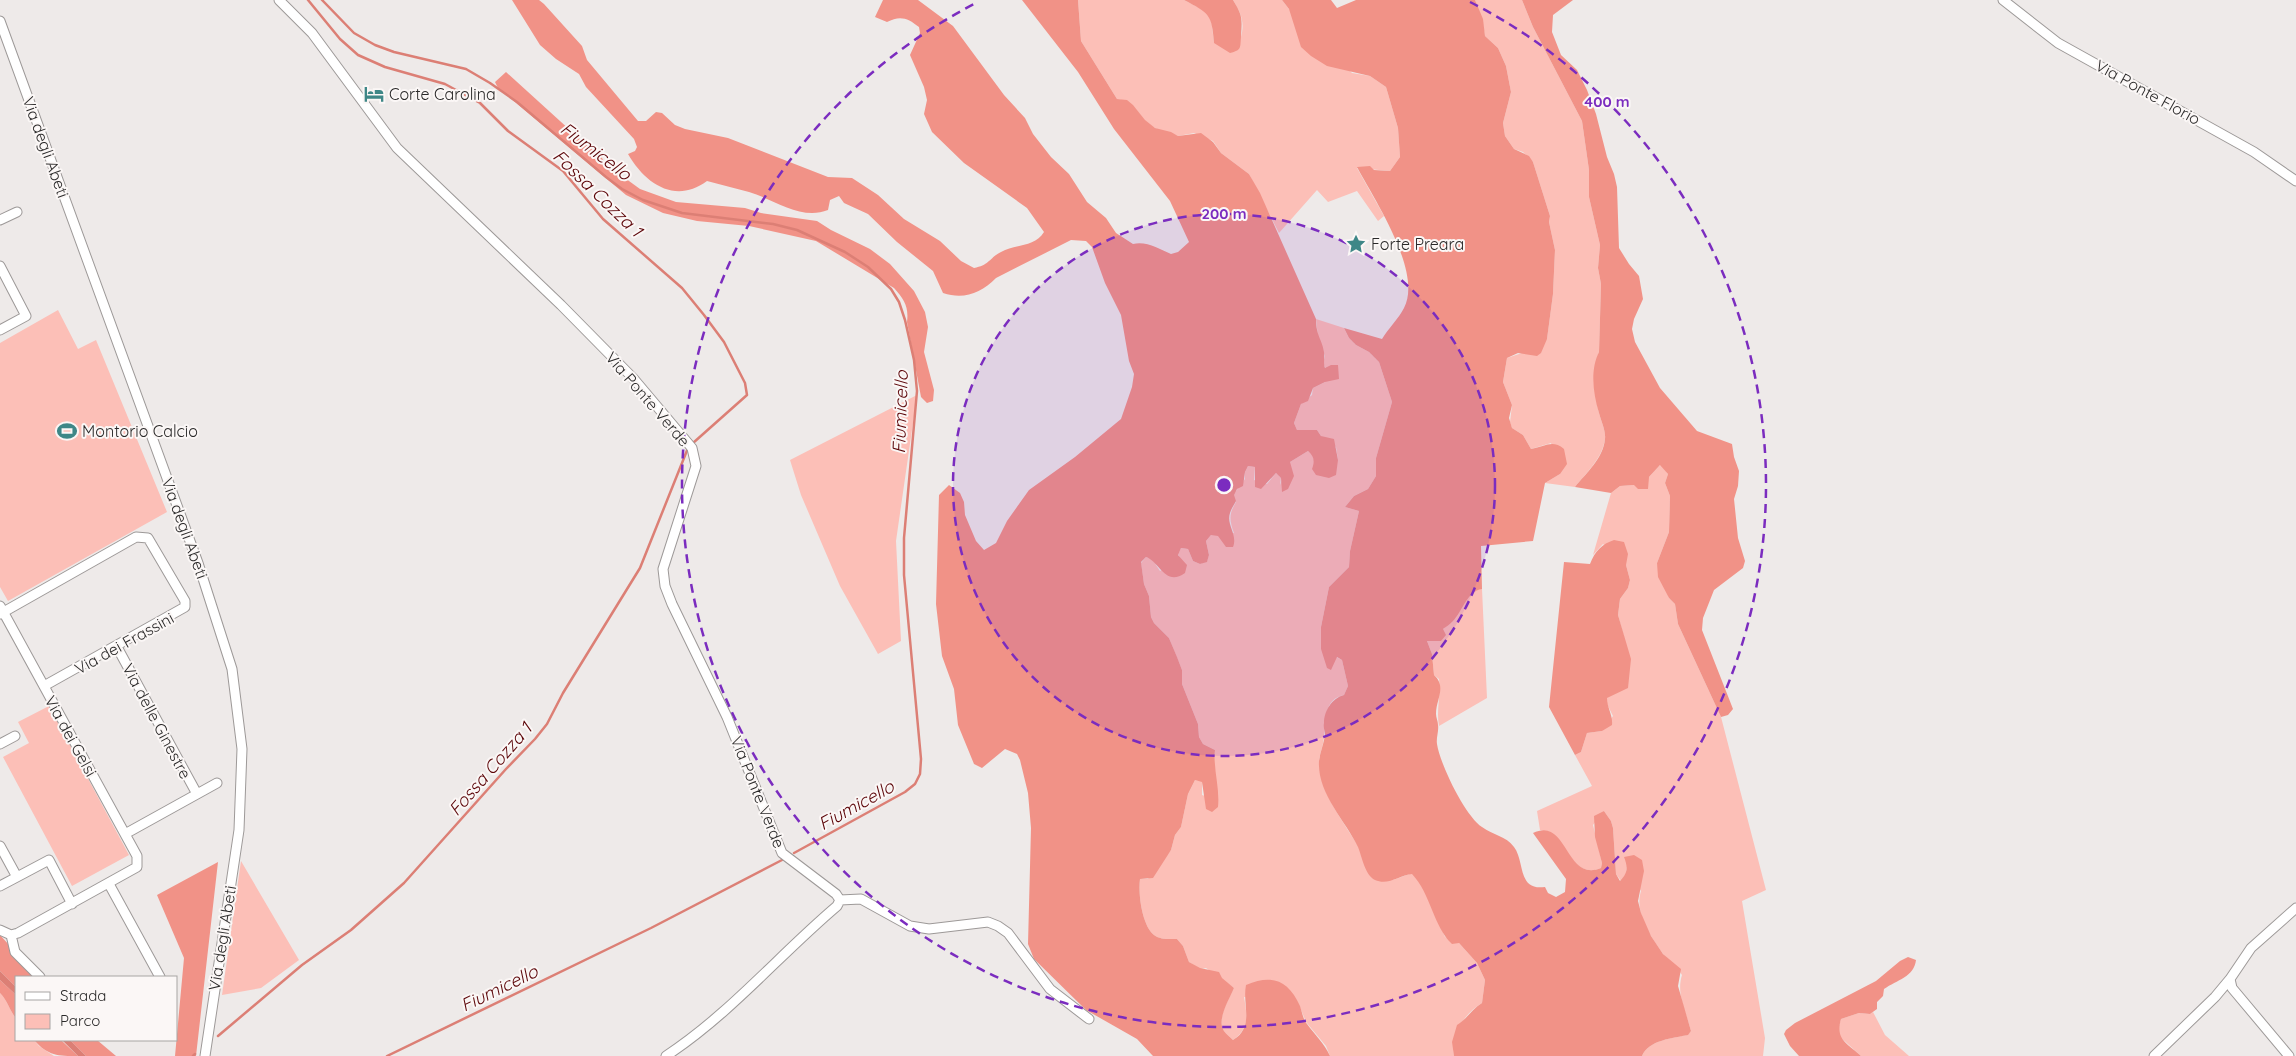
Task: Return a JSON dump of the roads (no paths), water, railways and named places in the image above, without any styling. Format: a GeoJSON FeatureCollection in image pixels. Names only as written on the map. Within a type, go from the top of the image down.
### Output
{"type":"FeatureCollection","features":[{"type":"Feature","properties":{"kind":"street","name":"Via Ponte Verde"},"geometry":{"type":"LineString","coordinates":[[279,0],[312,32],[397,148],[561,305],[626,371],[692,448],[696,466],[663,569],[665,586],[728,717],[782,853],[836,894],[840,900]]}},
{"type":"Feature","properties":{"kind":"street","name":"Via Ponte Florio"},"geometry":{"type":"LineString","coordinates":[[2003,0],[2058,43],[2254,152],[2296,181]]}},
{"type":"Feature","properties":{"kind":"street","name":"Via degli Abeti"},"geometry":{"type":"LineString","coordinates":[[0,21],[198,563],[232,669],[242,749],[239,830],[205,1056]]}},
{"type":"Feature","properties":{"kind":"street"},"geometry":{"type":"LineString","coordinates":[[0,220],[17,212]]}},
{"type":"Feature","properties":{"kind":"street"},"geometry":{"type":"LineString","coordinates":[[0,266],[26,316],[0,330]]}},
{"type":"Feature","properties":{"kind":"street","name":"Via dei Frassini"},"geometry":{"type":"LineString","coordinates":[[1,610],[136,537],[148,538],[185,601],[185,607],[117,647],[44,686]]}},
{"type":"Feature","properties":{"kind":"street","name":"Via dei Gelsi"},"geometry":{"type":"LineString","coordinates":[[1,610],[137,856],[137,867],[109,884]]}},
{"type":"Feature","properties":{"kind":"street","name":"Via delle Ginestre"},"geometry":{"type":"LineString","coordinates":[[117,647],[197,794]]}},
{"type":"Feature","properties":{"kind":"street"},"geometry":{"type":"LineString","coordinates":[[0,744],[15,736]]}},
{"type":"Feature","properties":{"kind":"street"},"geometry":{"type":"LineString","coordinates":[[125,834],[217,783]]}},
{"type":"Feature","properties":{"kind":"street"},"geometry":{"type":"LineString","coordinates":[[0,846],[17,877]]}},
{"type":"Feature","properties":{"kind":"street"},"geometry":{"type":"LineString","coordinates":[[0,886],[49,860],[72,904]]}},
{"type":"Feature","properties":{"kind":"street"},"geometry":{"type":"LineString","coordinates":[[11,935],[109,884],[159,976]]}},
{"type":"Feature","properties":{"kind":"street"},"geometry":{"type":"LineString","coordinates":[[666,1056],[716,1019],[750,990],[799,938],[836,906],[840,900],[861,899],[910,926],[929,929],[988,922],[998,926],[1008,934],[1050,990],[1089,1019]]}},
{"type":"Feature","properties":{"kind":"street"},"geometry":{"type":"LineString","coordinates":[[2154,1056],[2215,996],[2230,979],[2251,948],[2296,908]]}},
{"type":"Feature","properties":{"kind":"street"},"geometry":{"type":"LineString","coordinates":[[0,930],[11,935]]}},
{"type":"Feature","properties":{"kind":"street"},"geometry":{"type":"LineString","coordinates":[[11,935],[15,952],[39,976]]}},
{"type":"Feature","properties":{"kind":"street"},"geometry":{"type":"LineString","coordinates":[[2230,979],[2232,988],[2289,1056]]}},
{"type":"Feature","properties":{"kind":"waterway","name":"Fossa Cozza 1"},"geometry":{"type":"LineString","coordinates":[[308,0],[340,39],[358,55],[385,67],[445,84],[480,103],[508,131],[563,171],[603,219],[682,288],[724,342],[745,383],[747,395],[693,443]]}},
{"type":"Feature","properties":{"kind":"waterway","name":"Fiumicello"},"geometry":{"type":"LineString","coordinates":[[322,0],[354,33],[375,45],[394,52],[466,69],[490,83],[517,102],[606,177],[622,189],[643,200],[682,213],[773,224],[797,230],[845,252],[868,267],[891,289],[899,302],[914,360],[917,391],[904,538],[904,575],[921,759],[920,774],[915,784],[905,792],[794,853]]}},
{"type":"Feature","properties":{"kind":"waterway","name":"Fossa Cozza 1"},"geometry":{"type":"LineString","coordinates":[[218,1036],[302,965],[351,930],[404,883],[547,724],[563,693],[640,568],[688,448]]}},
{"type":"Feature","properties":{"kind":"waterway","name":"Fiumicello"},"geometry":{"type":"LineString","coordinates":[[387,1056],[651,928],[782,860]]}},
{"type":"Feature","properties":{"kind":"place","name":"Corte Carolina"},"geometry":{"type":"Point","coordinates":[374,94]}},
{"type":"Feature","properties":{"kind":"place","name":"Forte Preara"},"geometry":{"type":"Point","coordinates":[1356,244]}},
{"type":"Feature","properties":{"kind":"place","name":"Montorio Calcio"},"geometry":{"type":"Point","coordinates":[67,431]}}]}
